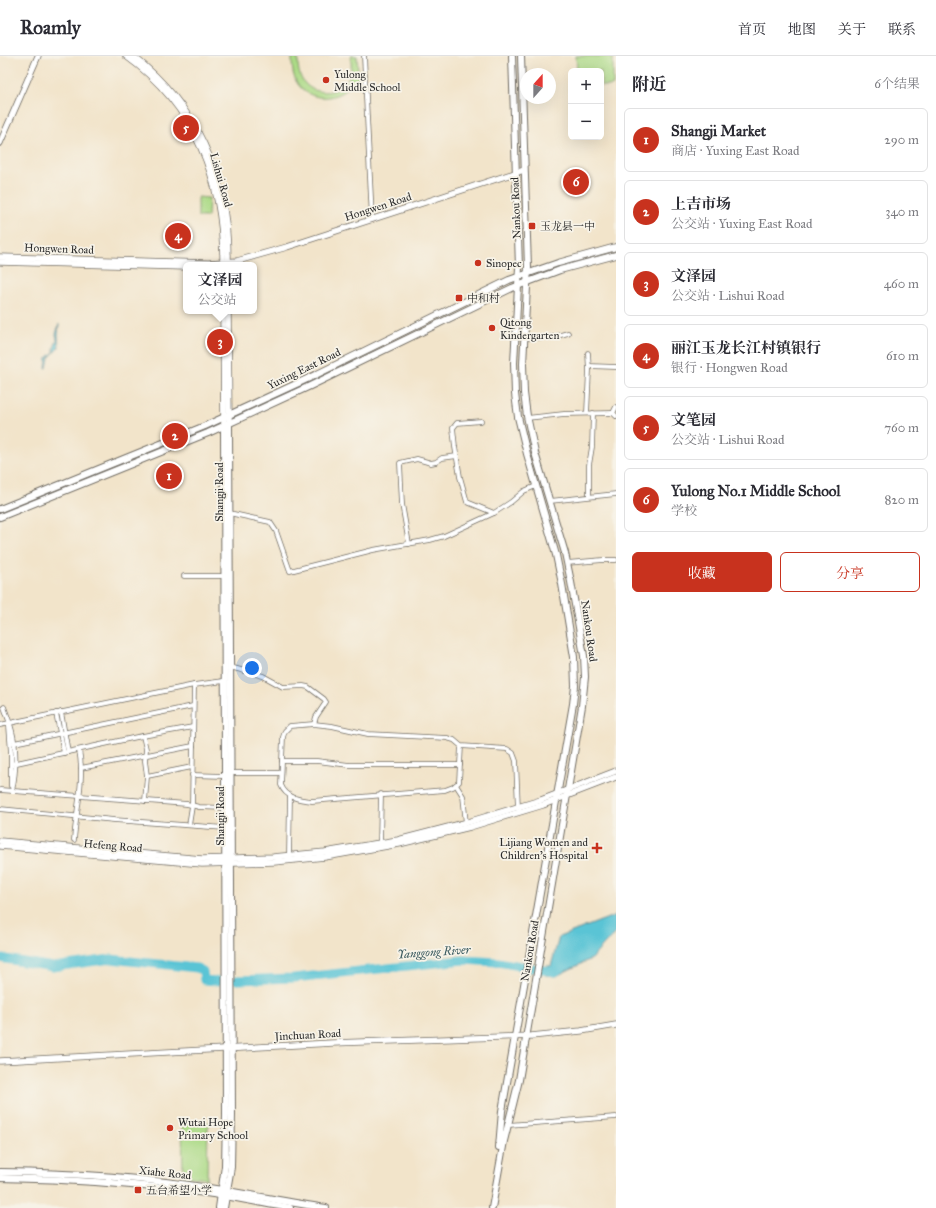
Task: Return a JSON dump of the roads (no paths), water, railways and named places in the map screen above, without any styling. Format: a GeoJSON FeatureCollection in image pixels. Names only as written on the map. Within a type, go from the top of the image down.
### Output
{"type":"FeatureCollection","features":[{"type":"Feature","properties":{"kind":"main road","name":"Nankou Road"},"geometry":{"type":"LineString","coordinates":[[488,1208],[500,1141],[502,1111],[574,695],[574,662],[570,630],[556,555],[524,442],[515,394],[514,363],[519,276],[512,56]]}},
{"type":"Feature","properties":{"kind":"main road","name":"Nankou Road"},"geometry":{"type":"LineString","coordinates":[[492,1208],[508,1125],[519,1080],[583,701],[585,677],[582,646],[567,563],[535,452],[527,418],[523,384],[528,273],[521,56]]}},
{"type":"Feature","properties":{"kind":"main road","name":"Yuxing East Road"},"geometry":{"type":"LineString","coordinates":[[0,509],[226,416],[300,382],[487,290],[519,276],[558,263],[616,247]]}},
{"type":"Feature","properties":{"kind":"main road","name":"Yuxing East Road"},"geometry":{"type":"LineString","coordinates":[[0,517],[226,425],[310,386],[495,295],[528,281],[560,270],[616,255]]}},
{"type":"Feature","properties":{"kind":"main road","name":"Shangji Road"},"geometry":{"type":"LineString","coordinates":[[219,1208],[231,1167],[228,1049],[227,861],[227,774],[230,667],[229,514],[226,425]]}},
{"type":"Feature","properties":{"kind":"main road","name":"Shangji Road"},"geometry":{"type":"LineString","coordinates":[[226,425],[224,681],[227,774],[224,808],[227,861]]}},
{"type":"Feature","properties":{"kind":"main road","name":"Xiahe Road"},"geometry":{"type":"LineString","coordinates":[[0,1172],[109,1177],[326,1208]]}},
{"type":"Feature","properties":{"kind":"main road","name":"Xiahe Road"},"geometry":{"type":"LineString","coordinates":[[0,1178],[65,1180],[224,1193],[290,1208]]}},
{"type":"Feature","properties":{"kind":"main road","name":"Shangji Road"},"geometry":{"type":"LineString","coordinates":[[224,1193],[224,1208]]}},
{"type":"Feature","properties":{"kind":"street"},"geometry":{"type":"LineString","coordinates":[[0,143],[38,56]]}},
{"type":"Feature","properties":{"kind":"street","name":"Lishui Road"},"geometry":{"type":"LineString","coordinates":[[126,56],[149,75],[167,94],[184,117],[201,147],[211,172],[220,206],[229,262]]}},
{"type":"Feature","properties":{"kind":"street","name":"Lishui Road"},"geometry":{"type":"LineString","coordinates":[[134,56],[170,91],[191,120],[205,145],[215,170],[224,206],[229,262]]}},
{"type":"Feature","properties":{"kind":"street"},"geometry":{"type":"LineString","coordinates":[[364,56],[372,219]]}},
{"type":"Feature","properties":{"kind":"street","name":"Hongwen Road"},"geometry":{"type":"LineString","coordinates":[[232,262],[524,170]]}},
{"type":"Feature","properties":{"kind":"street","name":"Hongwen Road"},"geometry":{"type":"LineString","coordinates":[[0,257],[183,263]]}},
{"type":"Feature","properties":{"kind":"street","name":"Hongwen Road"},"geometry":{"type":"LineString","coordinates":[[0,262],[183,267]]}},
{"type":"Feature","properties":{"kind":"street"},"geometry":{"type":"LineString","coordinates":[[223,314],[226,416]]}},
{"type":"Feature","properties":{"kind":"street"},"geometry":{"type":"LineString","coordinates":[[226,425],[228,314]]}},
{"type":"Feature","properties":{"kind":"street"},"geometry":{"type":"LineString","coordinates":[[525,338],[553,337],[568,333]]}},
{"type":"Feature","properties":{"kind":"street"},"geometry":{"type":"LineString","coordinates":[[587,413],[589,366],[588,353]]}},
{"type":"Feature","properties":{"kind":"street"},"geometry":{"type":"LineString","coordinates":[[589,366],[616,367]]}},
{"type":"Feature","properties":{"kind":"street"},"geometry":{"type":"LineString","coordinates":[[527,418],[587,413],[615,415],[616,408]]}},
{"type":"Feature","properties":{"kind":"street"},"geometry":{"type":"LineString","coordinates":[[589,496],[589,465],[592,447],[592,413]]}},
{"type":"Feature","properties":{"kind":"street"},"geometry":{"type":"LineString","coordinates":[[481,421],[457,423],[453,428],[453,434],[460,477],[467,502],[494,513]]}},
{"type":"Feature","properties":{"kind":"street"},"geometry":{"type":"LineString","coordinates":[[409,544],[402,504],[400,462],[417,459],[431,463],[442,458],[457,456]]}},
{"type":"Feature","properties":{"kind":"street"},"geometry":{"type":"LineString","coordinates":[[229,514],[270,522],[276,532],[290,572],[374,550],[444,536],[494,513],[524,491],[536,486]]}},
{"type":"Feature","properties":{"kind":"street"},"geometry":{"type":"LineString","coordinates":[[550,501],[616,494]]}},
{"type":"Feature","properties":{"kind":"street"},"geometry":{"type":"LineString","coordinates":[[567,563],[616,560]]}},
{"type":"Feature","properties":{"kind":"street"},"geometry":{"type":"LineString","coordinates":[[184,576],[224,576]]}},
{"type":"Feature","properties":{"kind":"street"},"geometry":{"type":"LineString","coordinates":[[230,667],[259,675],[283,687],[303,686],[311,689],[326,702],[316,717],[314,724]]}},
{"type":"Feature","properties":{"kind":"street"},"geometry":{"type":"LineString","coordinates":[[0,725],[194,685],[224,681]]}},
{"type":"Feature","properties":{"kind":"street"},"geometry":{"type":"LineString","coordinates":[[189,825],[192,806],[194,685]]}},
{"type":"Feature","properties":{"kind":"street"},"geometry":{"type":"LineString","coordinates":[[14,743],[194,706]]}},
{"type":"Feature","properties":{"kind":"street"},"geometry":{"type":"LineString","coordinates":[[4,707],[12,731],[14,743],[12,791]]}},
{"type":"Feature","properties":{"kind":"street"},"geometry":{"type":"LineString","coordinates":[[59,713],[66,752]]}},
{"type":"Feature","properties":{"kind":"street"},"geometry":{"type":"LineString","coordinates":[[9,723],[13,764]]}},
{"type":"Feature","properties":{"kind":"street"},"geometry":{"type":"LineString","coordinates":[[461,746],[459,782],[445,790],[381,794],[312,801],[290,796],[281,785],[283,738],[290,726],[314,724],[332,726],[368,734],[447,738],[454,740],[461,746],[507,749],[512,753],[516,761],[518,808]]}},
{"type":"Feature","properties":{"kind":"street"},"geometry":{"type":"LineString","coordinates":[[13,764],[193,727]]}},
{"type":"Feature","properties":{"kind":"street"},"geometry":{"type":"LineString","coordinates":[[144,736],[148,776],[145,801]]}},
{"type":"Feature","properties":{"kind":"street"},"geometry":{"type":"LineString","coordinates":[[81,768],[193,746]]}},
{"type":"Feature","properties":{"kind":"street"},"geometry":{"type":"LineString","coordinates":[[74,840],[80,796],[81,768],[79,750]]}},
{"type":"Feature","properties":{"kind":"street"},"geometry":{"type":"LineString","coordinates":[[282,761],[317,761],[349,765],[460,765]]}},
{"type":"Feature","properties":{"kind":"street"},"geometry":{"type":"LineString","coordinates":[[148,776],[192,767]]}},
{"type":"Feature","properties":{"kind":"street"},"geometry":{"type":"LineString","coordinates":[[227,861],[300,860],[376,849],[470,827],[557,797],[616,771]]}},
{"type":"Feature","properties":{"kind":"street"},"geometry":{"type":"LineString","coordinates":[[192,775],[281,773]]}},
{"type":"Feature","properties":{"kind":"street"},"geometry":{"type":"LineString","coordinates":[[567,793],[616,777]]}},
{"type":"Feature","properties":{"kind":"street"},"geometry":{"type":"LineString","coordinates":[[456,785],[463,796],[466,823]]}},
{"type":"Feature","properties":{"kind":"street"},"geometry":{"type":"LineString","coordinates":[[0,790],[224,808]]}},
{"type":"Feature","properties":{"kind":"street"},"geometry":{"type":"LineString","coordinates":[[380,843],[381,794]]}},
{"type":"Feature","properties":{"kind":"street"},"geometry":{"type":"LineString","coordinates":[[289,856],[290,796]]}},
{"type":"Feature","properties":{"kind":"street"},"geometry":{"type":"LineString","coordinates":[[227,861],[325,852],[380,843],[466,823],[557,797]]}},
{"type":"Feature","properties":{"kind":"street"},"geometry":{"type":"LineString","coordinates":[[0,809],[225,828]]}},
{"type":"Feature","properties":{"kind":"street","name":"Hefeng Road"},"geometry":{"type":"LineString","coordinates":[[0,841],[227,861]]}},
{"type":"Feature","properties":{"kind":"street","name":"Hefeng Road"},"geometry":{"type":"LineString","coordinates":[[0,846],[202,864],[227,861]]}},
{"type":"Feature","properties":{"kind":"street","name":"Jinchuan Road"},"geometry":{"type":"LineString","coordinates":[[0,1061],[333,1043],[526,1037],[565,1034],[616,1025]]}},
{"type":"Feature","properties":{"kind":"street"},"geometry":{"type":"LineString","coordinates":[[508,1125],[616,1117]]}},
{"type":"Feature","properties":{"kind":"water"},"geometry":{"type":"Polygon","coordinates":[[[59,324],[59,347],[49,358],[46,368],[47,358],[54,352],[59,324]]]}},
{"type":"Feature","properties":{"kind":"water"},"geometry":{"type":"Polygon","coordinates":[[[616,915],[616,932],[591,959],[556,976],[545,975],[546,966],[551,966],[559,937],[616,915]]]}},
{"type":"Feature","properties":{"kind":"waterway","name":"Yanggong River"},"geometry":{"type":"LineString","coordinates":[[0,958],[53,967],[111,959],[197,968],[203,971],[204,980],[218,981]]}},
{"type":"Feature","properties":{"kind":"waterway","name":"Yanggong River"},"geometry":{"type":"LineString","coordinates":[[237,980],[294,978],[463,960],[498,962],[555,972],[557,971]]}},
{"type":"Feature","properties":{"kind":"place","name":"Yulong Middle School"},"geometry":{"type":"Point","coordinates":[326,80]}},
{"type":"Feature","properties":{"kind":"place","name":"文笔园"},"geometry":{"type":"Point","coordinates":[186,128]}},
{"type":"Feature","properties":{"kind":"place","name":"Yulong No.1 Middle School"},"geometry":{"type":"Point","coordinates":[576,182]}},
{"type":"Feature","properties":{"kind":"place","name":"玉龙县一中"},"geometry":{"type":"Point","coordinates":[532,226]}},
{"type":"Feature","properties":{"kind":"place","name":"丽江玉龙长江村镇银行"},"geometry":{"type":"Point","coordinates":[178,236]}},
{"type":"Feature","properties":{"kind":"place","name":"Sinopec"},"geometry":{"type":"Point","coordinates":[478,263]}},
{"type":"Feature","properties":{"kind":"place","name":"中和村"},"geometry":{"type":"Point","coordinates":[459,298]}},
{"type":"Feature","properties":{"kind":"place","name":"Qitong Kindergarten"},"geometry":{"type":"Point","coordinates":[492,328]}},
{"type":"Feature","properties":{"kind":"place","name":"文泽园"},"geometry":{"type":"Point","coordinates":[220,342]}},
{"type":"Feature","properties":{"kind":"place","name":"上吉市场"},"geometry":{"type":"Point","coordinates":[175,436]}},
{"type":"Feature","properties":{"kind":"place","name":"Shangji Market"},"geometry":{"type":"Point","coordinates":[169,476]}},
{"type":"Feature","properties":{"kind":"place","name":"Lijiang Women and Children's Hospital"},"geometry":{"type":"Point","coordinates":[597,848]}},
{"type":"Feature","properties":{"kind":"place","name":"Wutai Hope Primary School"},"geometry":{"type":"Point","coordinates":[170,1128]}},
{"type":"Feature","properties":{"kind":"place","name":"五台希望小学"},"geometry":{"type":"Point","coordinates":[138,1190]}}]}
